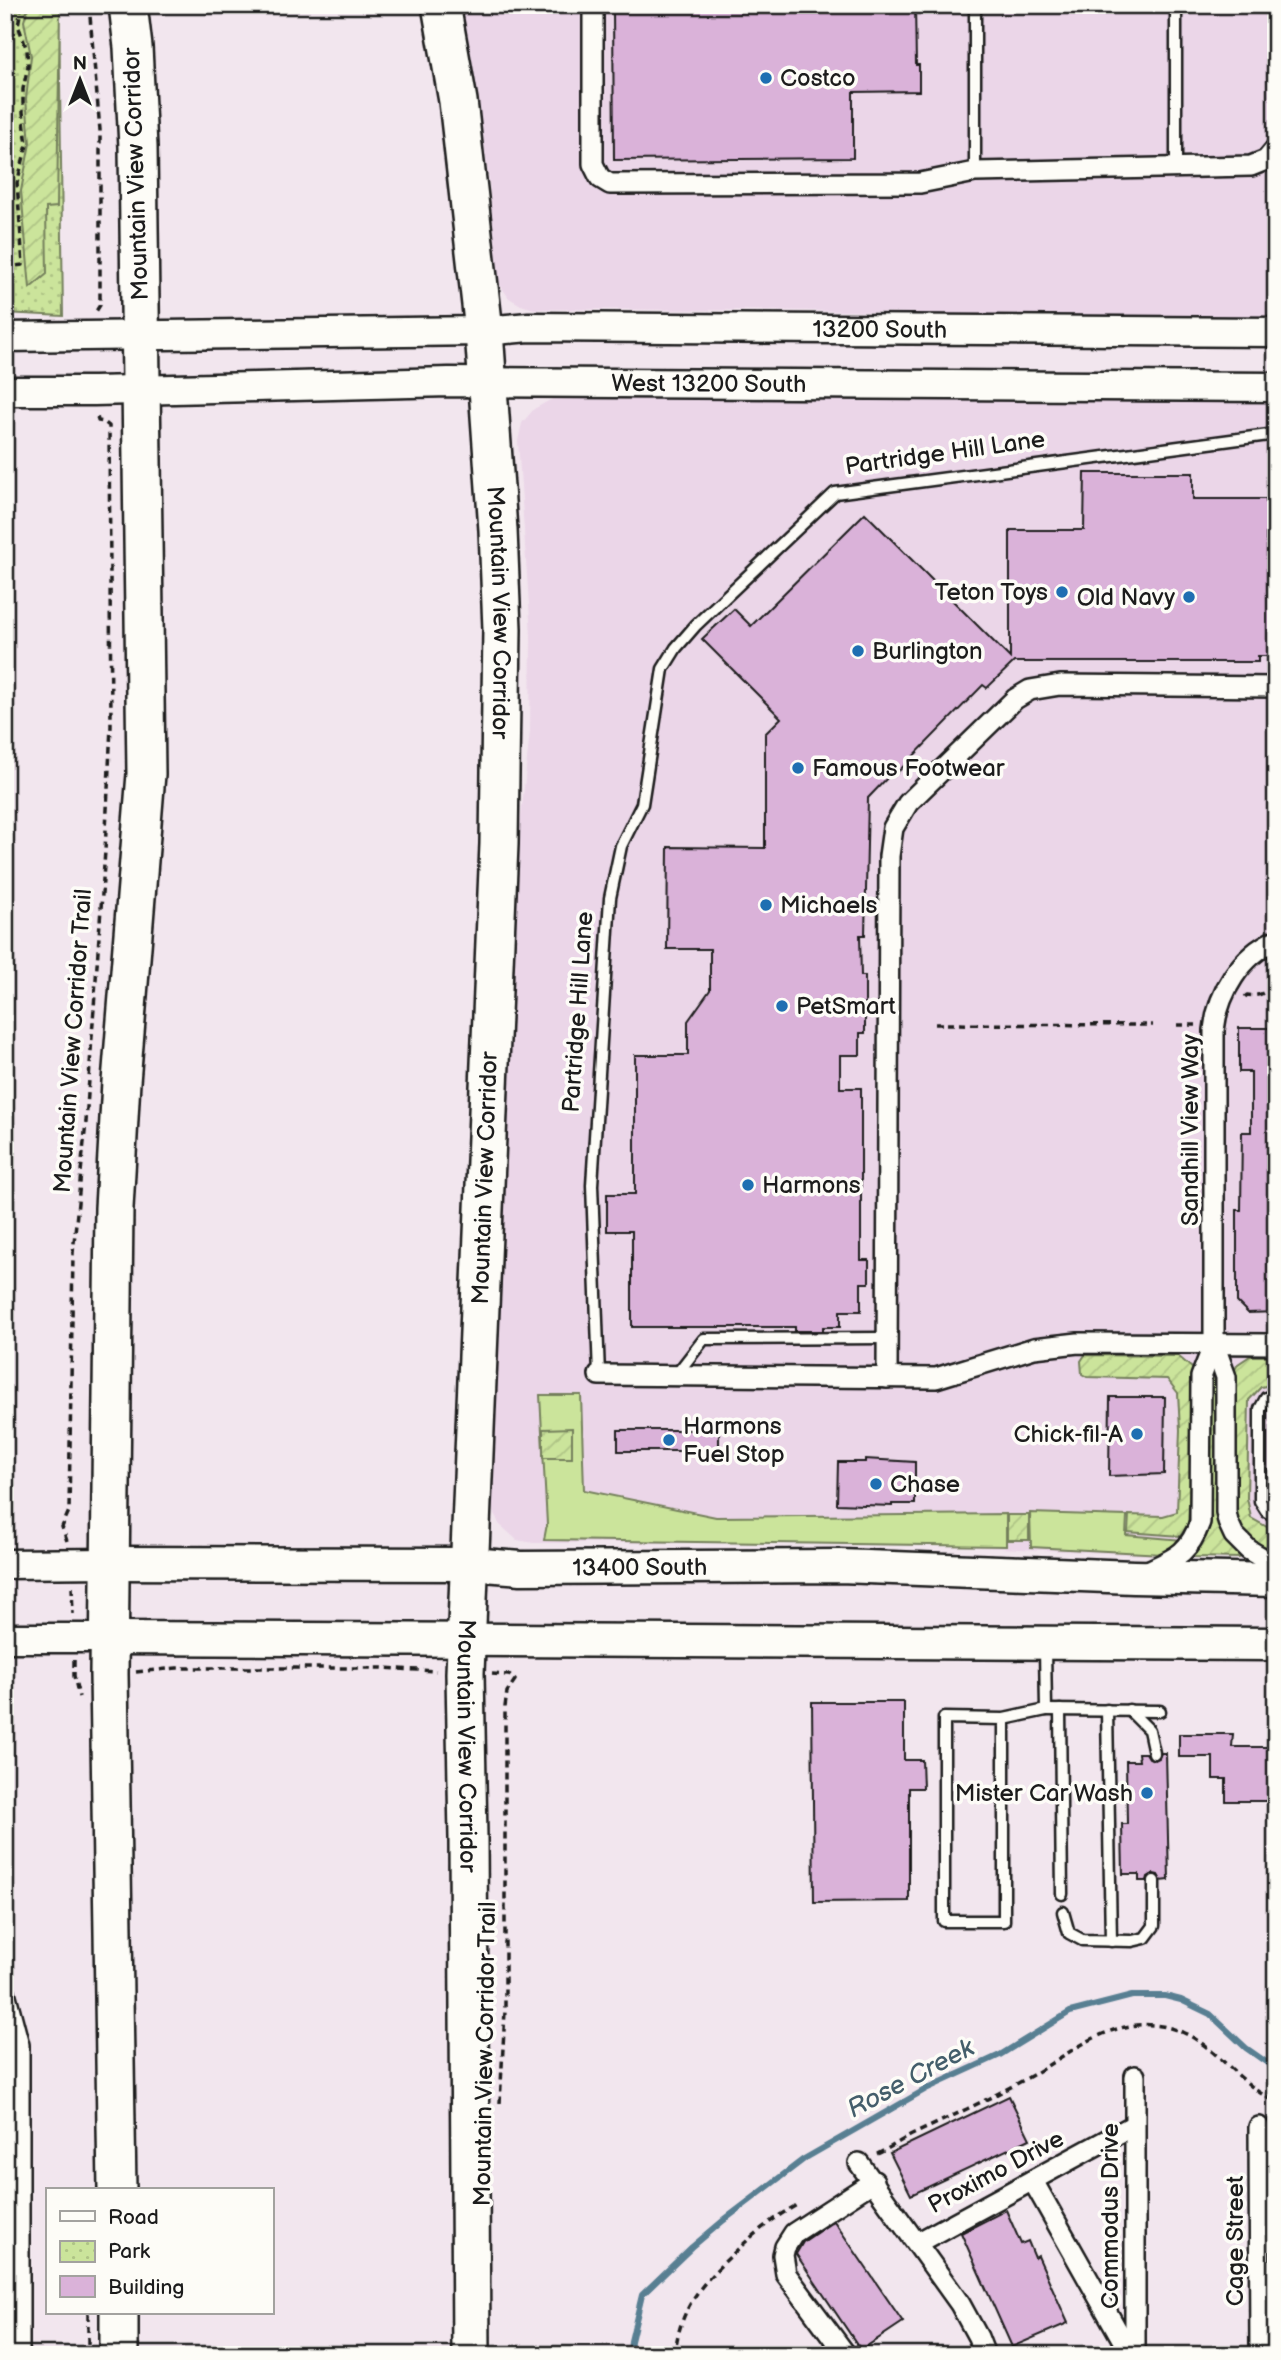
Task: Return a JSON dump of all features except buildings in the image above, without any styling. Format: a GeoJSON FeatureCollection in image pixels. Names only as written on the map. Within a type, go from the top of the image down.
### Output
{"type":"FeatureCollection","features":[{"type":"Feature","properties":{"kind":"highway","name":"Mountain View Corridor"},"geometry":{"type":"LineString","coordinates":[[117,2188],[110,1638],[114,1208],[121,1082],[146,774],[138,147],[128,5]]}},
{"type":"Feature","properties":{"kind":"highway","name":"Mountain View Corridor"},"geometry":{"type":"LineString","coordinates":[[440,5],[458,101],[484,331],[502,629],[499,844],[465,1673],[471,2355]]}},
{"type":"Feature","properties":{"kind":"highway"},"geometry":{"type":"LineString","coordinates":[[119,2314],[119,2355]]}},
{"type":"Feature","properties":{"kind":"main road","name":"13400 South"},"geometry":{"type":"LineString","coordinates":[[110,1563],[471,1563],[520,1568],[840,1566],[1276,1580]]}},
{"type":"Feature","properties":{"kind":"main road"},"geometry":{"type":"LineString","coordinates":[[110,1638],[1276,1644]]}},
{"type":"Feature","properties":{"kind":"street"},"geometry":{"type":"LineString","coordinates":[[593,5],[593,164],[596,174],[604,182],[616,185],[920,183],[975,172],[1251,166],[1266,160],[1276,148]]}},
{"type":"Feature","properties":{"kind":"street","name":"13200 South"},"geometry":{"type":"LineString","coordinates":[[484,331],[529,327],[1276,332]]}},
{"type":"Feature","properties":{"kind":"street"},"geometry":{"type":"LineString","coordinates":[[5,337],[484,331]]}},
{"type":"Feature","properties":{"kind":"street","name":"West 13200 South"},"geometry":{"type":"LineString","coordinates":[[140,389],[487,382],[1276,387]]}},
{"type":"Feature","properties":{"kind":"street"},"geometry":{"type":"LineString","coordinates":[[5,391],[140,389]]}},
{"type":"Feature","properties":{"kind":"street"},"geometry":{"type":"LineString","coordinates":[[887,1378],[889,856],[893,828],[914,797],[1015,699],[1030,690],[1060,685],[1276,687]]}},
{"type":"Feature","properties":{"kind":"street","name":"Sandhill View Way"},"geometry":{"type":"LineString","coordinates":[[1276,940],[1257,951],[1240,968],[1216,1015],[1214,1030],[1214,1344],[1226,1377],[1226,1512],[1234,1535],[1249,1549],[1276,1566]]}},
{"type":"Feature","properties":{"kind":"street","name":"Partridge Hill Lane"},"geometry":{"type":"LineString","coordinates":[[599,1375],[936,1378],[1046,1346],[1078,1343],[1276,1344]]}},
{"type":"Feature","properties":{"kind":"street","name":"Sandhill View Way"},"geometry":{"type":"LineString","coordinates":[[1134,1577],[1178,1557],[1195,1536],[1201,1505],[1201,1377],[1214,1344]]}},
{"type":"Feature","properties":{"kind":"street","name":"13400 South"},"geometry":{"type":"LineString","coordinates":[[5,1564],[110,1563]]}},
{"type":"Feature","properties":{"kind":"street"},"geometry":{"type":"LineString","coordinates":[[5,1638],[110,1638]]}},
{"type":"Feature","properties":{"kind":"street"},"geometry":{"type":"LineString","coordinates":[[5,1992],[19,2045],[12,2130],[19,2355]]}},
{"type":"Feature","properties":{"kind":"street","name":"Commodus Drive"},"geometry":{"type":"LineString","coordinates":[[1133,2355],[1135,2076]]}},
{"type":"Feature","properties":{"kind":"street","name":"Proximo Drive"},"geometry":{"type":"LineString","coordinates":[[917,2242],[1134,2124]]}},
{"type":"Feature","properties":{"kind":"street","name":"Cage Street"},"geometry":{"type":"LineString","coordinates":[[1259,2127],[1268,2196],[1260,2355]]}},
{"type":"Feature","properties":{"kind":"street"},"geometry":{"type":"LineString","coordinates":[[859,2162],[970,2320],[985,2355]]}},
{"type":"Feature","properties":{"kind":"street"},"geometry":{"type":"LineString","coordinates":[[846,2355],[786,2274],[783,2255],[794,2233],[874,2181]]}},
{"type":"Feature","properties":{"kind":"street"},"geometry":{"type":"LineString","coordinates":[[1033,2181],[1133,2355]]}},
{"type":"Feature","properties":{"kind":"lane"},"geometry":{"type":"LineString","coordinates":[[975,5],[975,172]]}},
{"type":"Feature","properties":{"kind":"lane"},"geometry":{"type":"LineString","coordinates":[[1176,5],[1176,168]]}},
{"type":"Feature","properties":{"kind":"lane","name":"Partridge Hill Lane"},"geometry":{"type":"LineString","coordinates":[[599,1375],[595,1324],[592,1185],[610,898],[621,846],[642,804],[663,670],[676,648],[696,625],[835,493],[1276,434]]}},
{"type":"Feature","properties":{"kind":"lane"},"geometry":{"type":"LineString","coordinates":[[676,1376],[704,1339],[887,1338]]}},
{"type":"Feature","properties":{"kind":"lane"},"geometry":{"type":"LineString","coordinates":[[1276,1395],[1266,1398],[1260,1409],[1260,1501],[1267,1512],[1276,1516]]}},
{"type":"Feature","properties":{"kind":"lane"},"geometry":{"type":"LineString","coordinates":[[1045,1644],[1045,1710]]}},
{"type":"Feature","properties":{"kind":"lane"},"geometry":{"type":"LineString","coordinates":[[1004,1719],[1004,1921],[943,1921],[944,1718],[1004,1719],[1045,1710],[1160,1710]]}},
{"type":"Feature","properties":{"kind":"lane"},"geometry":{"type":"LineString","coordinates":[[1060,1710],[1062,1895]]}},
{"type":"Feature","properties":{"kind":"lane"},"geometry":{"type":"LineString","coordinates":[[1107,1710],[1111,1941]]}},
{"type":"Feature","properties":{"kind":"lane"},"geometry":{"type":"LineString","coordinates":[[1129,1710],[1149,1730],[1154,1753]]}},
{"type":"Feature","properties":{"kind":"lane"},"geometry":{"type":"LineString","coordinates":[[1063,1912],[1069,1933],[1082,1940],[1132,1941],[1145,1938],[1154,1926],[1154,1881]]}},
{"type":"Feature","properties":{"kind":"path"},"geometry":{"type":"LineString","coordinates":[[5,267],[23,265],[17,183],[27,145],[23,89],[28,66],[27,50],[18,25],[22,5]]}},
{"type":"Feature","properties":{"kind":"path"},"geometry":{"type":"LineString","coordinates":[[89,5],[100,130],[100,305],[94,314]]}},
{"type":"Feature","properties":{"kind":"path","name":"Mountain View Corridor Trail"},"geometry":{"type":"LineString","coordinates":[[74,1676],[71,1564],[62,1527],[69,1511],[73,1253],[86,1122],[111,726],[109,426],[97,421],[96,413]]}},
{"type":"Feature","properties":{"kind":"path"},"geometry":{"type":"LineString","coordinates":[[1243,1002],[1247,995],[1255,996],[1267,992],[1272,978],[1269,971],[1276,965]]}},
{"type":"Feature","properties":{"kind":"path"},"geometry":{"type":"LineString","coordinates":[[1267,992],[1276,1000]]}},
{"type":"Feature","properties":{"kind":"path"},"geometry":{"type":"LineString","coordinates":[[935,1024],[1153,1025]]}},
{"type":"Feature","properties":{"kind":"path"},"geometry":{"type":"LineString","coordinates":[[1177,1025],[1202,1025]]}},
{"type":"Feature","properties":{"kind":"path"},"geometry":{"type":"LineString","coordinates":[[141,1672],[177,1668],[407,1670]]}},
{"type":"Feature","properties":{"kind":"path","name":"Mountain View Corridor Trail"},"geometry":{"type":"LineString","coordinates":[[499,2114],[505,2011],[505,1707],[507,1692],[515,1680],[509,1675]]}},
{"type":"Feature","properties":{"kind":"path"},"geometry":{"type":"LineString","coordinates":[[859,2162],[1021,2081],[1082,2043],[1099,2035],[1133,2026],[1163,2027],[1184,2033],[1204,2046],[1254,2089],[1276,2102]]}},
{"type":"Feature","properties":{"kind":"path"},"geometry":{"type":"LineString","coordinates":[[675,2355],[682,2319],[699,2289],[752,2236],[801,2203]]}},
{"type":"Feature","properties":{"kind":"path"},"geometry":{"type":"LineString","coordinates":[[88,2314],[88,2355]]}},
{"type":"Feature","properties":{"kind":"shaded area"},"geometry":{"type":"Polygon","coordinates":[[[460,5],[1276,5],[1276,318],[1013,317],[848,311],[534,309],[521,305],[509,298],[500,285],[496,270],[489,181],[477,93],[460,5]]]}},
{"type":"Feature","properties":{"kind":"shaded area"},"geometry":{"type":"Polygon","coordinates":[[[552,399],[1276,402],[1276,1550],[1238,1559],[889,1543],[534,1543],[517,1540],[499,1524],[492,1507],[516,864],[530,731],[531,635],[518,441],[522,423],[534,409],[552,399]]]}},
{"type":"Feature","properties":{"kind":"green space"},"geometry":{"type":"Polygon","coordinates":[[[5,5],[59,5],[63,316],[5,313],[5,5]]]}},
{"type":"Feature","properties":{"kind":"green space"},"geometry":{"type":"Polygon","coordinates":[[[29,5],[60,5],[57,207],[46,208],[47,274],[30,288],[21,191],[30,143],[26,99],[31,56],[24,21],[29,5]]]}},
{"type":"Feature","properties":{"kind":"green space"},"geometry":{"type":"Polygon","coordinates":[[[1085,1355],[1178,1356],[1192,1368],[1195,1379],[1188,1525],[1180,1536],[1128,1532],[1129,1515],[1163,1516],[1177,1512],[1180,1430],[1178,1393],[1167,1379],[1087,1377],[1082,1374],[1081,1361],[1085,1355]]]}},
{"type":"Feature","properties":{"kind":"green space"},"geometry":{"type":"Polygon","coordinates":[[[1250,1356],[1276,1356],[1276,1384],[1261,1387],[1249,1400],[1247,1498],[1251,1518],[1269,1528],[1276,1528],[1276,1548],[1260,1545],[1248,1537],[1232,1512],[1233,1373],[1238,1364],[1250,1356]]]}},
{"type":"Feature","properties":{"kind":"green space"},"geometry":{"type":"Polygon","coordinates":[[[1208,1379],[1220,1380],[1220,1507],[1242,1555],[1239,1558],[1193,1557],[1190,1553],[1208,1379]]]}},
{"type":"Feature","properties":{"kind":"green space"},"geometry":{"type":"Polygon","coordinates":[[[540,1395],[581,1395],[584,1490],[716,1517],[1006,1514],[1006,1546],[544,1540],[547,1524],[540,1395]]]}},
{"type":"Feature","properties":{"kind":"green space"},"geometry":{"type":"Polygon","coordinates":[[[572,1428],[572,1458],[543,1458],[543,1429],[572,1428]]]}},
{"type":"Feature","properties":{"kind":"green space"},"geometry":{"type":"Polygon","coordinates":[[[1030,1513],[1127,1516],[1126,1535],[1183,1540],[1163,1554],[1031,1547],[1030,1513]]]}},
{"type":"Feature","properties":{"kind":"green space"},"geometry":{"type":"Polygon","coordinates":[[[1007,1515],[1029,1515],[1029,1540],[1007,1540],[1007,1515]]]}},
{"type":"Feature","properties":{"kind":"waterway","name":"Rose Creek"},"geometry":{"type":"LineString","coordinates":[[630,2355],[642,2295],[724,2220],[804,2159],[928,2088],[1000,2055],[1070,2012],[1132,1996],[1165,1996],[1181,2000],[1210,2014],[1246,2048],[1276,2069]]}},
{"type":"Feature","properties":{"kind":"place","name":"Costco"},"geometry":{"type":"Point","coordinates":[766,78]}},
{"type":"Feature","properties":{"kind":"place","name":"Teton Toys"},"geometry":{"type":"Point","coordinates":[1062,592]}},
{"type":"Feature","properties":{"kind":"place","name":"Old Navy"},"geometry":{"type":"Point","coordinates":[1189,597]}},
{"type":"Feature","properties":{"kind":"place","name":"Burlington"},"geometry":{"type":"Point","coordinates":[858,651]}},
{"type":"Feature","properties":{"kind":"place","name":"Famous Footwear"},"geometry":{"type":"Point","coordinates":[798,768]}},
{"type":"Feature","properties":{"kind":"place","name":"Michaels"},"geometry":{"type":"Point","coordinates":[766,905]}},
{"type":"Feature","properties":{"kind":"place","name":"PetSmart"},"geometry":{"type":"Point","coordinates":[782,1006]}},
{"type":"Feature","properties":{"kind":"place","name":"Harmons"},"geometry":{"type":"Point","coordinates":[748,1185]}},
{"type":"Feature","properties":{"kind":"place","name":"Chick-fil-A"},"geometry":{"type":"Point","coordinates":[1137,1434]}},
{"type":"Feature","properties":{"kind":"place","name":"Harmons Fuel Stop"},"geometry":{"type":"Point","coordinates":[669,1440]}},
{"type":"Feature","properties":{"kind":"place","name":"Chase"},"geometry":{"type":"Point","coordinates":[876,1484]}},
{"type":"Feature","properties":{"kind":"place","name":"Mister Car Wash"},"geometry":{"type":"Point","coordinates":[1147,1793]}}]}
